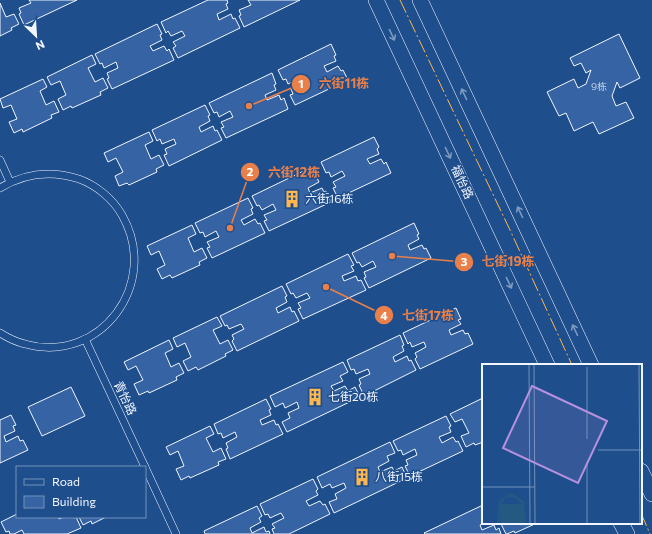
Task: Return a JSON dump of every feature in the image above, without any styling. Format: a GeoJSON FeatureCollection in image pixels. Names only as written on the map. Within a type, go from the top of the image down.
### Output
{"type":"FeatureCollection","features":[{"type":"Feature","properties":{"kind":"street","name":"福怡路"},"geometry":{"type":"LineString","coordinates":[[376,0],[547,364]]}},
{"type":"Feature","properties":{"kind":"street"},"geometry":{"type":"LineString","coordinates":[[420,0],[591,364]]}},
{"type":"Feature","properties":{"kind":"street"},"geometry":{"type":"LineString","coordinates":[[642,473],[652,494]]}},
{"type":"Feature","properties":{"kind":"street"},"geometry":{"type":"LineString","coordinates":[[622,524],[627,534]]}},
{"type":"Feature","properties":{"kind":"lane"},"geometry":{"type":"LineString","coordinates":[[0,160],[10,182]]}},
{"type":"Feature","properties":{"kind":"lane"},"geometry":{"type":"LineString","coordinates":[[0,188],[25,176],[40,174],[62,175],[84,181],[98,189],[109,198],[119,210],[132,237],[134,252],[132,282],[127,296],[114,316],[98,331],[84,339],[55,347],[40,347],[25,344],[0,333]]}},
{"type":"Feature","properties":{"kind":"lane","name":"青怡路"},"geometry":{"type":"LineString","coordinates":[[84,339],[145,466]]}},
{"type":"Feature","properties":{"kind":"lane","name":"青怡路"},"geometry":{"type":"LineString","coordinates":[[146,469],[176,534]]}},
{"type":"Feature","properties":{"kind":"building"},"geometry":{"type":"Polygon","coordinates":[[[29,0],[77,0],[24,25],[19,14],[21,13],[19,8],[31,3],[29,0]]]}},
{"type":"Feature","properties":{"kind":"building"},"geometry":{"type":"Polygon","coordinates":[[[208,0],[227,0],[228,3],[226,4],[228,9],[217,14],[219,20],[231,14],[233,19],[235,18],[240,28],[178,58],[173,48],[176,46],[173,42],[185,36],[182,31],[171,36],[168,31],[166,33],[161,22],[208,0]]]}},
{"type":"Feature","properties":{"kind":"building"},"geometry":{"type":"Polygon","coordinates":[[[248,0],[300,0],[244,27],[239,16],[241,15],[239,10],[251,5],[248,0]]]}},
{"type":"Feature","properties":{"kind":"building"},"geometry":{"type":"Polygon","coordinates":[[[0,3],[6,17],[14,14],[19,24],[11,28],[12,30],[0,36],[0,3]]]}},
{"type":"Feature","properties":{"kind":"building"},"geometry":{"type":"Polygon","coordinates":[[[157,24],[162,34],[160,35],[162,40],[150,46],[153,51],[164,46],[167,51],[169,49],[174,60],[112,89],[107,79],[109,78],[107,73],[118,68],[116,62],[104,68],[102,63],[100,64],[95,54],[157,24]]]}},
{"type":"Feature","properties":{"kind":"building"},"geometry":{"type":"Polygon","coordinates":[[[619,34],[640,78],[620,88],[617,82],[612,96],[616,106],[626,102],[634,118],[599,134],[593,122],[574,131],[566,113],[559,116],[547,92],[574,79],[578,88],[586,84],[591,70],[586,73],[581,63],[574,66],[570,58],[619,34]]]}},
{"type":"Feature","properties":{"kind":"building"},"geometry":{"type":"Polygon","coordinates":[[[331,44],[336,55],[334,56],[336,61],[324,66],[327,72],[338,66],[341,71],[343,70],[348,80],[295,105],[290,95],[293,94],[291,89],[302,83],[299,78],[288,84],[286,79],[283,80],[278,70],[331,44]]]}},
{"type":"Feature","properties":{"kind":"building"},"geometry":{"type":"Polygon","coordinates":[[[92,55],[96,64],[88,68],[95,82],[103,78],[108,88],[100,92],[101,95],[72,108],[71,106],[63,110],[58,99],[66,95],[60,81],[51,85],[47,77],[92,55]]]}},
{"type":"Feature","properties":{"kind":"building"},"geometry":{"type":"Polygon","coordinates":[[[272,73],[276,84],[274,85],[276,90],[265,95],[267,100],[279,95],[281,100],[284,98],[288,109],[226,138],[221,128],[224,127],[221,122],[233,117],[230,111],[219,117],[217,112],[214,113],[209,103],[272,73]]]}},
{"type":"Feature","properties":{"kind":"building"},"geometry":{"type":"Polygon","coordinates":[[[43,79],[47,87],[40,91],[46,105],[54,101],[59,112],[51,115],[52,118],[23,132],[22,129],[14,133],[9,122],[17,119],[11,105],[3,108],[0,99],[43,79]]]}},
{"type":"Feature","properties":{"kind":"building"},"geometry":{"type":"Polygon","coordinates":[[[205,105],[210,115],[208,116],[210,121],[199,127],[201,132],[213,126],[215,131],[217,130],[222,140],[169,166],[164,155],[167,154],[165,149],[176,144],[174,139],[162,144],[160,139],[157,141],[152,130],[205,105]]]}},
{"type":"Feature","properties":{"kind":"building"},"geometry":{"type":"Polygon","coordinates":[[[149,132],[153,141],[145,145],[151,159],[159,155],[164,165],[156,169],[157,172],[129,185],[127,183],[119,186],[115,176],[123,172],[116,158],[108,162],[104,153],[149,132]]]}},
{"type":"Feature","properties":{"kind":"building"},"geometry":{"type":"Polygon","coordinates":[[[374,137],[379,147],[377,149],[379,154],[367,159],[370,164],[381,159],[384,164],[386,162],[391,173],[338,198],[333,188],[336,187],[333,182],[345,176],[342,171],[331,177],[329,172],[326,173],[321,162],[374,137]]]}},
{"type":"Feature","properties":{"kind":"building","name":"六街16栋"},"geometry":{"type":"Polygon","coordinates":[[[314,166],[319,176],[317,178],[319,182],[308,188],[310,193],[322,188],[324,192],[326,191],[331,202],[269,231],[264,221],[267,220],[264,215],[276,210],[273,204],[262,210],[259,205],[257,206],[252,196],[314,166]]]}},
{"type":"Feature","properties":{"kind":"building"},"geometry":{"type":"Polygon","coordinates":[[[248,198],[253,208],[251,209],[253,214],[241,220],[244,225],[255,219],[258,224],[260,223],[265,233],[212,258],[207,248],[210,247],[207,242],[219,237],[216,231],[205,237],[203,232],[200,233],[195,223],[248,198]]]}},
{"type":"Feature","properties":{"kind":"building"},"geometry":{"type":"Polygon","coordinates":[[[414,223],[419,234],[417,235],[419,239],[408,245],[410,250],[422,245],[424,249],[426,248],[431,258],[369,288],[364,278],[366,277],[364,272],[376,267],[373,261],[362,267],[359,262],[357,263],[352,253],[414,223]]]}},
{"type":"Feature","properties":{"kind":"building"},"geometry":{"type":"Polygon","coordinates":[[[192,225],[196,234],[188,238],[194,252],[202,248],[207,258],[199,262],[200,265],[172,278],[170,275],[162,279],[157,269],[165,265],[159,251],[151,255],[147,246],[192,225]]]}},
{"type":"Feature","properties":{"kind":"building"},"geometry":{"type":"Polygon","coordinates":[[[348,254],[354,265],[351,266],[354,271],[342,276],[344,281],[356,276],[358,281],[361,280],[366,290],[303,319],[298,309],[301,308],[298,303],[310,298],[307,293],[296,298],[293,293],[291,294],[286,284],[348,254]]]}},
{"type":"Feature","properties":{"kind":"building"},"geometry":{"type":"Polygon","coordinates":[[[282,286],[287,296],[285,297],[287,302],[276,308],[278,313],[290,307],[292,312],[294,311],[299,321],[237,351],[232,341],[234,339],[232,335],[244,329],[241,324],[229,329],[227,325],[225,326],[220,316],[282,286]]]}},
{"type":"Feature","properties":{"kind":"building"},"geometry":{"type":"Polygon","coordinates":[[[456,308],[461,319],[458,320],[461,324],[449,330],[451,335],[463,330],[465,334],[468,333],[473,344],[420,369],[415,359],[417,357],[415,353],[426,347],[424,342],[412,347],[410,342],[408,344],[403,333],[456,308]]]}},
{"type":"Feature","properties":{"kind":"building"},"geometry":{"type":"Polygon","coordinates":[[[217,317],[222,326],[213,330],[220,344],[228,340],[233,350],[225,354],[226,356],[198,370],[196,367],[188,371],[183,361],[191,357],[185,343],[177,347],[173,338],[217,317]]]}},
{"type":"Feature","properties":{"kind":"building"},"geometry":{"type":"Polygon","coordinates":[[[400,335],[404,345],[402,346],[404,351],[393,357],[395,362],[407,356],[409,361],[411,360],[416,370],[364,396],[359,385],[361,384],[359,379],[370,374],[368,369],[356,374],[354,369],[351,370],[347,360],[400,335]]]}},
{"type":"Feature","properties":{"kind":"building"},"geometry":{"type":"Polygon","coordinates":[[[169,340],[173,349],[165,353],[171,367],[179,363],[184,373],[176,377],[177,380],[149,393],[148,391],[139,395],[134,384],[143,380],[136,366],[128,370],[124,362],[169,340]]]}},
{"type":"Feature","properties":{"kind":"building","name":"七街20栋"},"geometry":{"type":"Polygon","coordinates":[[[343,362],[348,372],[340,376],[343,381],[331,386],[334,391],[345,386],[348,391],[355,387],[360,397],[287,432],[282,422],[290,418],[288,413],[299,408],[297,402],[285,408],[283,403],[275,407],[270,396],[343,362]]]}},
{"type":"Feature","properties":{"kind":"building"},"geometry":{"type":"Polygon","coordinates":[[[71,387],[85,416],[42,436],[28,407],[71,387]]]}},
{"type":"Feature","properties":{"kind":"building"},"geometry":{"type":"Polygon","coordinates":[[[482,398],[482,442],[475,445],[474,443],[466,447],[461,436],[469,433],[462,419],[455,422],[450,414],[482,398]]]}},
{"type":"Feature","properties":{"kind":"building"},"geometry":{"type":"Polygon","coordinates":[[[266,399],[271,409],[269,410],[271,415],[260,420],[262,425],[274,420],[276,425],[278,424],[283,434],[230,459],[226,449],[228,448],[226,443],[237,437],[235,432],[223,438],[221,433],[218,434],[214,424],[266,399]]]}},
{"type":"Feature","properties":{"kind":"building"},"geometry":{"type":"Polygon","coordinates":[[[11,415],[16,425],[13,426],[15,431],[4,436],[6,442],[18,436],[20,441],[23,440],[28,450],[0,463],[0,420],[11,415]]]}},
{"type":"Feature","properties":{"kind":"building"},"geometry":{"type":"Polygon","coordinates":[[[446,416],[451,426],[449,427],[451,432],[439,437],[442,443],[453,437],[456,442],[458,441],[463,451],[410,476],[405,466],[408,465],[406,460],[417,455],[415,449],[403,455],[401,450],[398,451],[393,441],[446,416]]]}},
{"type":"Feature","properties":{"kind":"building"},"geometry":{"type":"Polygon","coordinates":[[[210,426],[214,434],[206,438],[213,452],[221,448],[226,459],[218,462],[219,465],[190,478],[189,476],[181,480],[176,469],[184,466],[178,451],[170,455],[166,447],[210,426]]]}},
{"type":"Feature","properties":{"kind":"building","name":"八街15栋"},"geometry":{"type":"Polygon","coordinates":[[[390,442],[395,453],[387,456],[389,461],[378,467],[380,472],[392,467],[394,471],[402,467],[407,478],[334,513],[329,502],[337,499],[335,494],[346,488],[344,483],[332,488],[330,484],[322,488],[317,477],[390,442]]]}},
{"type":"Feature","properties":{"kind":"building"},"geometry":{"type":"Polygon","coordinates":[[[313,479],[318,489],[316,491],[318,495],[306,501],[309,506],[320,501],[323,505],[325,504],[330,514],[289,534],[274,534],[272,529],[275,528],[272,524],[284,518],[281,513],[270,518],[268,514],[265,515],[260,504],[313,479]]]}},
{"type":"Feature","properties":{"kind":"building"},"geometry":{"type":"Polygon","coordinates":[[[482,505],[482,524],[480,525],[482,530],[494,525],[496,530],[499,528],[501,534],[425,534],[424,533],[482,505]]]}},
{"type":"Feature","properties":{"kind":"building"},"geometry":{"type":"Polygon","coordinates":[[[257,506],[262,516],[259,518],[261,522],[250,528],[252,533],[264,527],[266,532],[269,531],[270,534],[205,534],[204,531],[257,506]]]}},
{"type":"Feature","properties":{"kind":"building"},"geometry":{"type":"Polygon","coordinates":[[[16,514],[16,518],[76,518],[81,528],[67,534],[24,534],[22,530],[14,534],[10,534],[9,531],[6,532],[1,522],[16,514]]]}},
{"type":"Feature","properties":{"kind":"building"},"geometry":{"type":"Polygon","coordinates":[[[80,518],[104,518],[92,524],[91,521],[83,525],[80,518]]]}},
{"type":"Feature","properties":{"kind":"building"},"geometry":{"type":"Polygon","coordinates":[[[501,524],[535,524],[515,533],[514,531],[506,534],[501,524]]]}},
{"type":"Feature","properties":{"kind":"power"},"geometry":{"type":"LineString","coordinates":[[400,0],[510,230],[572,364]]}},
{"type":"Feature","properties":{"kind":"power"},"geometry":{"type":"LineString","coordinates":[[642,515],[650,534]]}},
{"type":"Feature","properties":{"kind":"place","name":"六街11栋"},"geometry":{"type":"Point","coordinates":[249,106]}},
{"type":"Feature","properties":{"kind":"place","name":"六街16栋"},"geometry":{"type":"Point","coordinates":[292,199]}},
{"type":"Feature","properties":{"kind":"place","name":"六街12栋"},"geometry":{"type":"Point","coordinates":[230,228]}},
{"type":"Feature","properties":{"kind":"place","name":"七街19栋"},"geometry":{"type":"Point","coordinates":[392,256]}},
{"type":"Feature","properties":{"kind":"place","name":"七街17栋"},"geometry":{"type":"Point","coordinates":[326,287]}},
{"type":"Feature","properties":{"kind":"place","name":"七街20栋"},"geometry":{"type":"Point","coordinates":[315,397]}},
{"type":"Feature","properties":{"kind":"place","name":"八街15栋"},"geometry":{"type":"Point","coordinates":[362,477]}}]}
